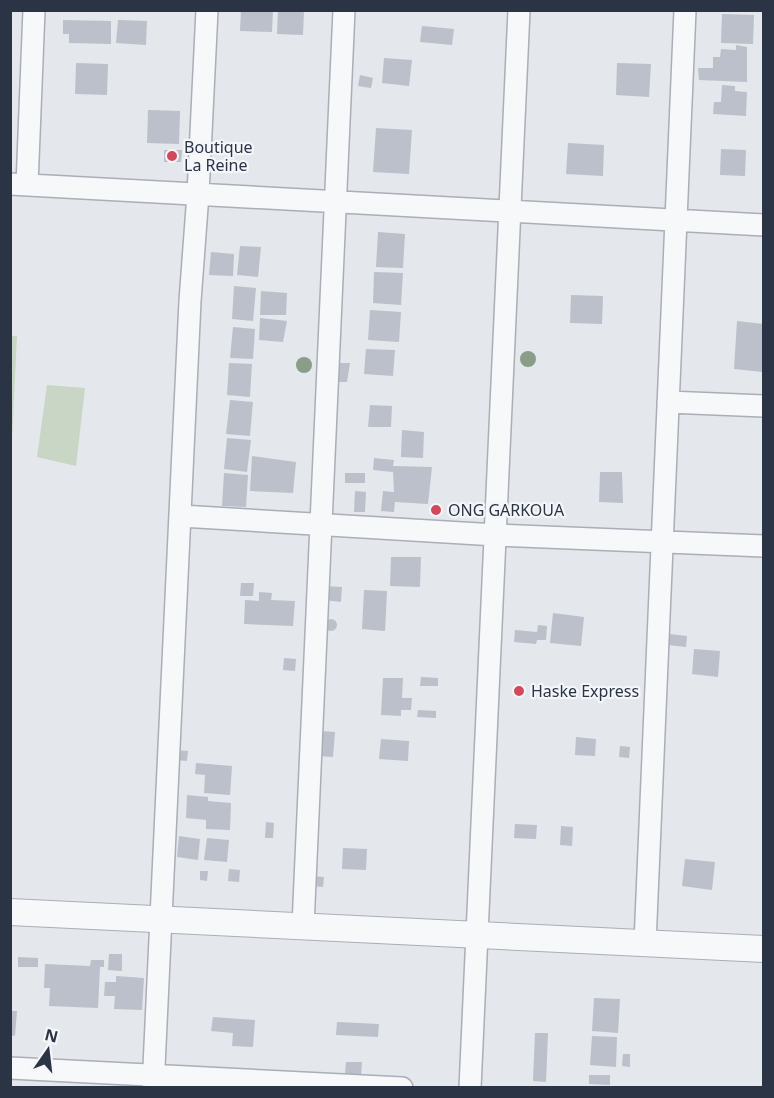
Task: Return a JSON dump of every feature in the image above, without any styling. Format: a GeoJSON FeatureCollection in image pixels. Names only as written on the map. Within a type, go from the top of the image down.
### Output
{"type":"FeatureCollection","features":[{"type":"Feature","properties":{"kind":"street"},"geometry":{"type":"LineString","coordinates":[[33,10],[19,184],[764,225]]}},
{"type":"Feature","properties":{"kind":"street"},"geometry":{"type":"LineString","coordinates":[[153,1081],[190,301],[207,10]]}},
{"type":"Feature","properties":{"kind":"street"},"geometry":{"type":"LineString","coordinates":[[303,926],[344,10]]}},
{"type":"Feature","properties":{"kind":"street"},"geometry":{"type":"LineString","coordinates":[[470,1088],[519,10]]}},
{"type":"Feature","properties":{"kind":"street"},"geometry":{"type":"LineString","coordinates":[[645,943],[685,10]]}},
{"type":"Feature","properties":{"kind":"street"},"geometry":{"type":"LineString","coordinates":[[668,402],[764,406]]}},
{"type":"Feature","properties":{"kind":"street"},"geometry":{"type":"LineString","coordinates":[[181,516],[496,535],[764,546]]}},
{"type":"Feature","properties":{"kind":"street"},"geometry":{"type":"LineString","coordinates":[[10,912],[764,950]]}},
{"type":"Feature","properties":{"kind":"street"},"geometry":{"type":"LineString","coordinates":[[10,1068],[153,1081],[402,1088]]}},
{"type":"Feature","properties":{"kind":"green space"},"geometry":{"type":"Polygon","coordinates":[[[10,336],[17,336],[11,460],[10,336]]]}},
{"type":"Feature","properties":{"kind":"green space"},"geometry":{"type":"Polygon","coordinates":[[[47,385],[85,388],[76,466],[37,457],[47,385]]]}},
{"type":"Feature","properties":{"kind":"building"},"geometry":{"type":"Polygon","coordinates":[[[241,10],[273,10],[272,32],[240,31],[241,10]]]}},
{"type":"Feature","properties":{"kind":"building"},"geometry":{"type":"Polygon","coordinates":[[[278,10],[304,11],[303,35],[277,34],[278,10]]]}},
{"type":"Feature","properties":{"kind":"building"},"geometry":{"type":"Polygon","coordinates":[[[722,14],[754,15],[753,44],[721,43],[722,14]]]}},
{"type":"Feature","properties":{"kind":"building"},"geometry":{"type":"Polygon","coordinates":[[[63,20],[111,21],[111,44],[69,43],[69,34],[63,34],[63,20]]]}},
{"type":"Feature","properties":{"kind":"building"},"geometry":{"type":"Polygon","coordinates":[[[118,20],[147,21],[146,45],[116,43],[118,20]]]}},
{"type":"Feature","properties":{"kind":"building"},"geometry":{"type":"Polygon","coordinates":[[[422,26],[454,29],[452,45],[420,42],[422,26]]]}},
{"type":"Feature","properties":{"kind":"building"},"geometry":{"type":"Polygon","coordinates":[[[736,45],[747,47],[747,82],[699,80],[698,68],[713,68],[713,57],[720,57],[721,49],[736,50],[736,45]]]}},
{"type":"Feature","properties":{"kind":"building"},"geometry":{"type":"Polygon","coordinates":[[[384,58],[412,60],[409,86],[382,83],[384,58]]]}},
{"type":"Feature","properties":{"kind":"building"},"geometry":{"type":"Polygon","coordinates":[[[76,63],[108,64],[107,95],[75,94],[76,63]]]}},
{"type":"Feature","properties":{"kind":"building"},"geometry":{"type":"Polygon","coordinates":[[[617,63],[651,64],[649,97],[616,95],[617,63]]]}},
{"type":"Feature","properties":{"kind":"building"},"geometry":{"type":"Polygon","coordinates":[[[360,75],[373,78],[371,88],[358,86],[360,75]]]}},
{"type":"Feature","properties":{"kind":"building"},"geometry":{"type":"Polygon","coordinates":[[[722,85],[735,86],[735,91],[747,92],[746,116],[713,114],[714,102],[721,102],[722,85]]]}},
{"type":"Feature","properties":{"kind":"building"},"geometry":{"type":"Polygon","coordinates":[[[148,110],[180,111],[179,144],[147,143],[148,110]]]}},
{"type":"Feature","properties":{"kind":"building"},"geometry":{"type":"Polygon","coordinates":[[[376,128],[412,130],[409,174],[373,172],[376,128]]]}},
{"type":"Feature","properties":{"kind":"building"},"geometry":{"type":"Polygon","coordinates":[[[568,143],[604,145],[603,176],[566,174],[568,143]]]}},
{"type":"Feature","properties":{"kind":"building"},"geometry":{"type":"Polygon","coordinates":[[[721,149],[746,150],[745,176],[720,175],[721,149]]]}},
{"type":"Feature","properties":{"kind":"building"},"geometry":{"type":"Polygon","coordinates":[[[164,150],[182,150],[181,162],[164,162],[164,150]]]}},
{"type":"Feature","properties":{"kind":"building"},"geometry":{"type":"Polygon","coordinates":[[[378,232],[405,234],[403,268],[376,267],[378,232]]]}},
{"type":"Feature","properties":{"kind":"building"},"geometry":{"type":"Polygon","coordinates":[[[240,246],[261,247],[258,277],[237,275],[240,246]]]}},
{"type":"Feature","properties":{"kind":"building"},"geometry":{"type":"Polygon","coordinates":[[[211,252],[234,254],[233,276],[209,275],[211,252]]]}},
{"type":"Feature","properties":{"kind":"building"},"geometry":{"type":"Polygon","coordinates":[[[374,272],[403,273],[401,305],[373,303],[374,272]]]}},
{"type":"Feature","properties":{"kind":"building"},"geometry":{"type":"Polygon","coordinates":[[[234,286],[256,288],[253,321],[232,319],[234,286]]]}},
{"type":"Feature","properties":{"kind":"building"},"geometry":{"type":"Polygon","coordinates":[[[261,291],[287,293],[286,315],[260,315],[261,291]]]}},
{"type":"Feature","properties":{"kind":"building"},"geometry":{"type":"Polygon","coordinates":[[[571,295],[603,296],[602,324],[570,323],[571,295]]]}},
{"type":"Feature","properties":{"kind":"building"},"geometry":{"type":"Polygon","coordinates":[[[370,310],[401,312],[399,342],[368,340],[370,310]]]}},
{"type":"Feature","properties":{"kind":"building"},"geometry":{"type":"Polygon","coordinates":[[[260,318],[287,321],[283,342],[259,340],[260,318]]]}},
{"type":"Feature","properties":{"kind":"building"},"geometry":{"type":"Polygon","coordinates":[[[737,321],[764,324],[763,372],[734,369],[737,321]]]}},
{"type":"Feature","properties":{"kind":"building"},"geometry":{"type":"Polygon","coordinates":[[[233,327],[255,329],[253,359],[230,358],[233,327]]]}},
{"type":"Feature","properties":{"kind":"building"},"geometry":{"type":"Polygon","coordinates":[[[366,349],[395,350],[393,376],[364,374],[366,349]]]}},
{"type":"Feature","properties":{"kind":"building"},"geometry":{"type":"Polygon","coordinates":[[[229,363],[252,364],[250,397],[227,395],[229,363]]]}},
{"type":"Feature","properties":{"kind":"building"},"geometry":{"type":"Polygon","coordinates":[[[338,363],[350,363],[347,382],[338,382],[338,363]]]}},
{"type":"Feature","properties":{"kind":"building"},"geometry":{"type":"Polygon","coordinates":[[[230,400],[253,402],[250,436],[226,434],[230,400]]]}},
{"type":"Feature","properties":{"kind":"building"},"geometry":{"type":"Polygon","coordinates":[[[370,405],[392,406],[391,427],[368,427],[370,405]]]}},
{"type":"Feature","properties":{"kind":"building"},"geometry":{"type":"Polygon","coordinates":[[[402,430],[424,432],[423,458],[401,457],[402,430]]]}},
{"type":"Feature","properties":{"kind":"building"},"geometry":{"type":"Polygon","coordinates":[[[227,438],[251,440],[247,472],[224,469],[227,438]]]}},
{"type":"Feature","properties":{"kind":"building"},"geometry":{"type":"Polygon","coordinates":[[[252,456],[296,462],[293,493],[250,491],[252,456]]]}},
{"type":"Feature","properties":{"kind":"building"},"geometry":{"type":"Polygon","coordinates":[[[374,458],[394,460],[393,466],[432,467],[428,504],[395,502],[394,512],[381,511],[383,491],[394,492],[393,472],[373,470],[374,458]]]}},
{"type":"Feature","properties":{"kind":"building"},"geometry":{"type":"Polygon","coordinates":[[[600,472],[622,472],[623,503],[599,502],[600,472]]]}},
{"type":"Feature","properties":{"kind":"building"},"geometry":{"type":"Polygon","coordinates":[[[224,473],[248,475],[246,507],[222,506],[224,473]]]}},
{"type":"Feature","properties":{"kind":"building"},"geometry":{"type":"Polygon","coordinates":[[[345,473],[365,473],[365,483],[345,483],[345,473]]]}},
{"type":"Feature","properties":{"kind":"building"},"geometry":{"type":"Polygon","coordinates":[[[355,491],[366,492],[365,512],[354,512],[355,491]]]}},
{"type":"Feature","properties":{"kind":"building"},"geometry":{"type":"Polygon","coordinates":[[[391,557],[421,557],[420,587],[390,586],[391,557]]]}},
{"type":"Feature","properties":{"kind":"building"},"geometry":{"type":"Polygon","coordinates":[[[241,583],[254,583],[253,596],[240,596],[241,583]]]}},
{"type":"Feature","properties":{"kind":"building"},"geometry":{"type":"Polygon","coordinates":[[[325,586],[342,587],[341,602],[324,600],[325,586]]]}},
{"type":"Feature","properties":{"kind":"building"},"geometry":{"type":"Polygon","coordinates":[[[364,590],[387,591],[385,631],[362,629],[364,590]]]}},
{"type":"Feature","properties":{"kind":"building"},"geometry":{"type":"Polygon","coordinates":[[[259,592],[272,593],[271,600],[295,601],[293,626],[244,624],[245,600],[259,601],[259,592]]]}},
{"type":"Feature","properties":{"kind":"building"},"geometry":{"type":"Polygon","coordinates":[[[553,613],[584,617],[581,646],[550,643],[553,613]]]}},
{"type":"Feature","properties":{"kind":"building"},"geometry":{"type":"Polygon","coordinates":[[[333,619],[337,625],[333,631],[329,631],[325,623],[333,619]]]}},
{"type":"Feature","properties":{"kind":"building"},"geometry":{"type":"Polygon","coordinates":[[[538,625],[547,626],[546,640],[537,640],[536,644],[514,642],[515,630],[537,632],[538,625]]]}},
{"type":"Feature","properties":{"kind":"building"},"geometry":{"type":"Polygon","coordinates":[[[669,634],[687,636],[686,647],[668,645],[669,634]]]}},
{"type":"Feature","properties":{"kind":"building"},"geometry":{"type":"Polygon","coordinates":[[[694,649],[720,651],[718,677],[692,674],[694,649]]]}},
{"type":"Feature","properties":{"kind":"building"},"geometry":{"type":"Polygon","coordinates":[[[284,658],[296,659],[295,671],[283,670],[284,658]]]}},
{"type":"Feature","properties":{"kind":"building"},"geometry":{"type":"Polygon","coordinates":[[[421,677],[438,678],[438,686],[420,686],[421,677]]]}},
{"type":"Feature","properties":{"kind":"building"},"geometry":{"type":"Polygon","coordinates":[[[383,678],[403,678],[402,698],[412,698],[411,710],[401,710],[401,716],[381,715],[383,678]]]}},
{"type":"Feature","properties":{"kind":"building"},"geometry":{"type":"Polygon","coordinates":[[[418,710],[436,711],[436,718],[417,717],[418,710]]]}},
{"type":"Feature","properties":{"kind":"building"},"geometry":{"type":"Polygon","coordinates":[[[321,731],[335,732],[333,757],[318,756],[321,731]]]}},
{"type":"Feature","properties":{"kind":"building"},"geometry":{"type":"Polygon","coordinates":[[[576,737],[596,739],[595,756],[575,755],[576,737]]]}},
{"type":"Feature","properties":{"kind":"building"},"geometry":{"type":"Polygon","coordinates":[[[381,739],[409,741],[408,761],[379,759],[381,739]]]}},
{"type":"Feature","properties":{"kind":"building"},"geometry":{"type":"Polygon","coordinates":[[[620,746],[630,747],[629,758],[619,757],[620,746]]]}},
{"type":"Feature","properties":{"kind":"building"},"geometry":{"type":"Polygon","coordinates":[[[176,750],[188,751],[187,761],[175,760],[176,750]]]}},
{"type":"Feature","properties":{"kind":"building"},"geometry":{"type":"Polygon","coordinates":[[[196,763],[232,766],[230,795],[204,793],[205,775],[195,774],[196,763]]]}},
{"type":"Feature","properties":{"kind":"building"},"geometry":{"type":"Polygon","coordinates":[[[187,795],[208,797],[208,801],[231,803],[230,830],[206,829],[206,820],[186,818],[187,795]]]}},
{"type":"Feature","properties":{"kind":"building"},"geometry":{"type":"Polygon","coordinates":[[[266,822],[274,823],[273,838],[265,838],[266,822]]]}},
{"type":"Feature","properties":{"kind":"building"},"geometry":{"type":"Polygon","coordinates":[[[515,824],[537,825],[536,839],[514,838],[515,824]]]}},
{"type":"Feature","properties":{"kind":"building"},"geometry":{"type":"Polygon","coordinates":[[[561,826],[573,827],[572,846],[560,845],[561,826]]]}},
{"type":"Feature","properties":{"kind":"building"},"geometry":{"type":"Polygon","coordinates":[[[179,836],[200,839],[198,860],[177,857],[179,836]]]}},
{"type":"Feature","properties":{"kind":"building"},"geometry":{"type":"Polygon","coordinates":[[[207,838],[229,840],[227,862],[204,860],[207,838]]]}},
{"type":"Feature","properties":{"kind":"building"},"geometry":{"type":"Polygon","coordinates":[[[343,848],[367,849],[366,870],[342,869],[343,848]]]}},
{"type":"Feature","properties":{"kind":"building"},"geometry":{"type":"Polygon","coordinates":[[[685,859],[715,862],[712,890],[682,886],[685,859]]]}},
{"type":"Feature","properties":{"kind":"building"},"geometry":{"type":"Polygon","coordinates":[[[229,869],[240,870],[239,882],[228,881],[229,869]]]}},
{"type":"Feature","properties":{"kind":"building"},"geometry":{"type":"Polygon","coordinates":[[[200,871],[208,871],[207,881],[200,880],[200,871]]]}},
{"type":"Feature","properties":{"kind":"building"},"geometry":{"type":"Polygon","coordinates":[[[312,876],[324,877],[323,887],[311,886],[312,876]]]}},
{"type":"Feature","properties":{"kind":"building"},"geometry":{"type":"Polygon","coordinates":[[[109,954],[122,954],[122,971],[108,970],[109,954]]]}},
{"type":"Feature","properties":{"kind":"building"},"geometry":{"type":"Polygon","coordinates":[[[18,957],[38,958],[38,967],[18,967],[18,957]]]}},
{"type":"Feature","properties":{"kind":"building"},"geometry":{"type":"Polygon","coordinates":[[[91,960],[104,960],[104,967],[100,967],[98,1008],[49,1006],[50,988],[44,988],[45,964],[90,966],[91,960]]]}},
{"type":"Feature","properties":{"kind":"building"},"geometry":{"type":"Polygon","coordinates":[[[116,976],[144,978],[142,1010],[114,1009],[115,996],[104,996],[105,982],[116,982],[116,976]]]}},
{"type":"Feature","properties":{"kind":"building"},"geometry":{"type":"Polygon","coordinates":[[[594,998],[620,999],[618,1033],[592,1031],[594,998]]]}},
{"type":"Feature","properties":{"kind":"building"},"geometry":{"type":"Polygon","coordinates":[[[10,1011],[17,1011],[15,1036],[10,1035],[10,1011]]]}},
{"type":"Feature","properties":{"kind":"building"},"geometry":{"type":"Polygon","coordinates":[[[213,1017],[255,1020],[253,1047],[232,1046],[233,1033],[211,1031],[213,1017]]]}},
{"type":"Feature","properties":{"kind":"building"},"geometry":{"type":"Polygon","coordinates":[[[337,1022],[379,1024],[378,1037],[336,1035],[337,1022]]]}},
{"type":"Feature","properties":{"kind":"building"},"geometry":{"type":"Polygon","coordinates":[[[535,1033],[548,1033],[546,1082],[533,1081],[535,1033]]]}},
{"type":"Feature","properties":{"kind":"building"},"geometry":{"type":"Polygon","coordinates":[[[592,1036],[617,1037],[616,1067],[590,1065],[592,1036]]]}},
{"type":"Feature","properties":{"kind":"building"},"geometry":{"type":"Polygon","coordinates":[[[623,1054],[630,1054],[630,1067],[622,1066],[623,1054]]]}},
{"type":"Feature","properties":{"kind":"building"},"geometry":{"type":"Polygon","coordinates":[[[346,1062],[362,1062],[361,1076],[345,1074],[346,1062]]]}},
{"type":"Feature","properties":{"kind":"building"},"geometry":{"type":"Polygon","coordinates":[[[589,1075],[610,1075],[610,1085],[589,1084],[589,1075]]]}},
{"type":"Feature","properties":{"kind":"place","name":"Boutique La Reine"},"geometry":{"type":"Point","coordinates":[172,156]}},
{"type":"Feature","properties":{"kind":"place","name":"ONG GARKOUA"},"geometry":{"type":"Point","coordinates":[436,510]}},
{"type":"Feature","properties":{"kind":"place","name":"Haske Express"},"geometry":{"type":"Point","coordinates":[519,691]}}]}
